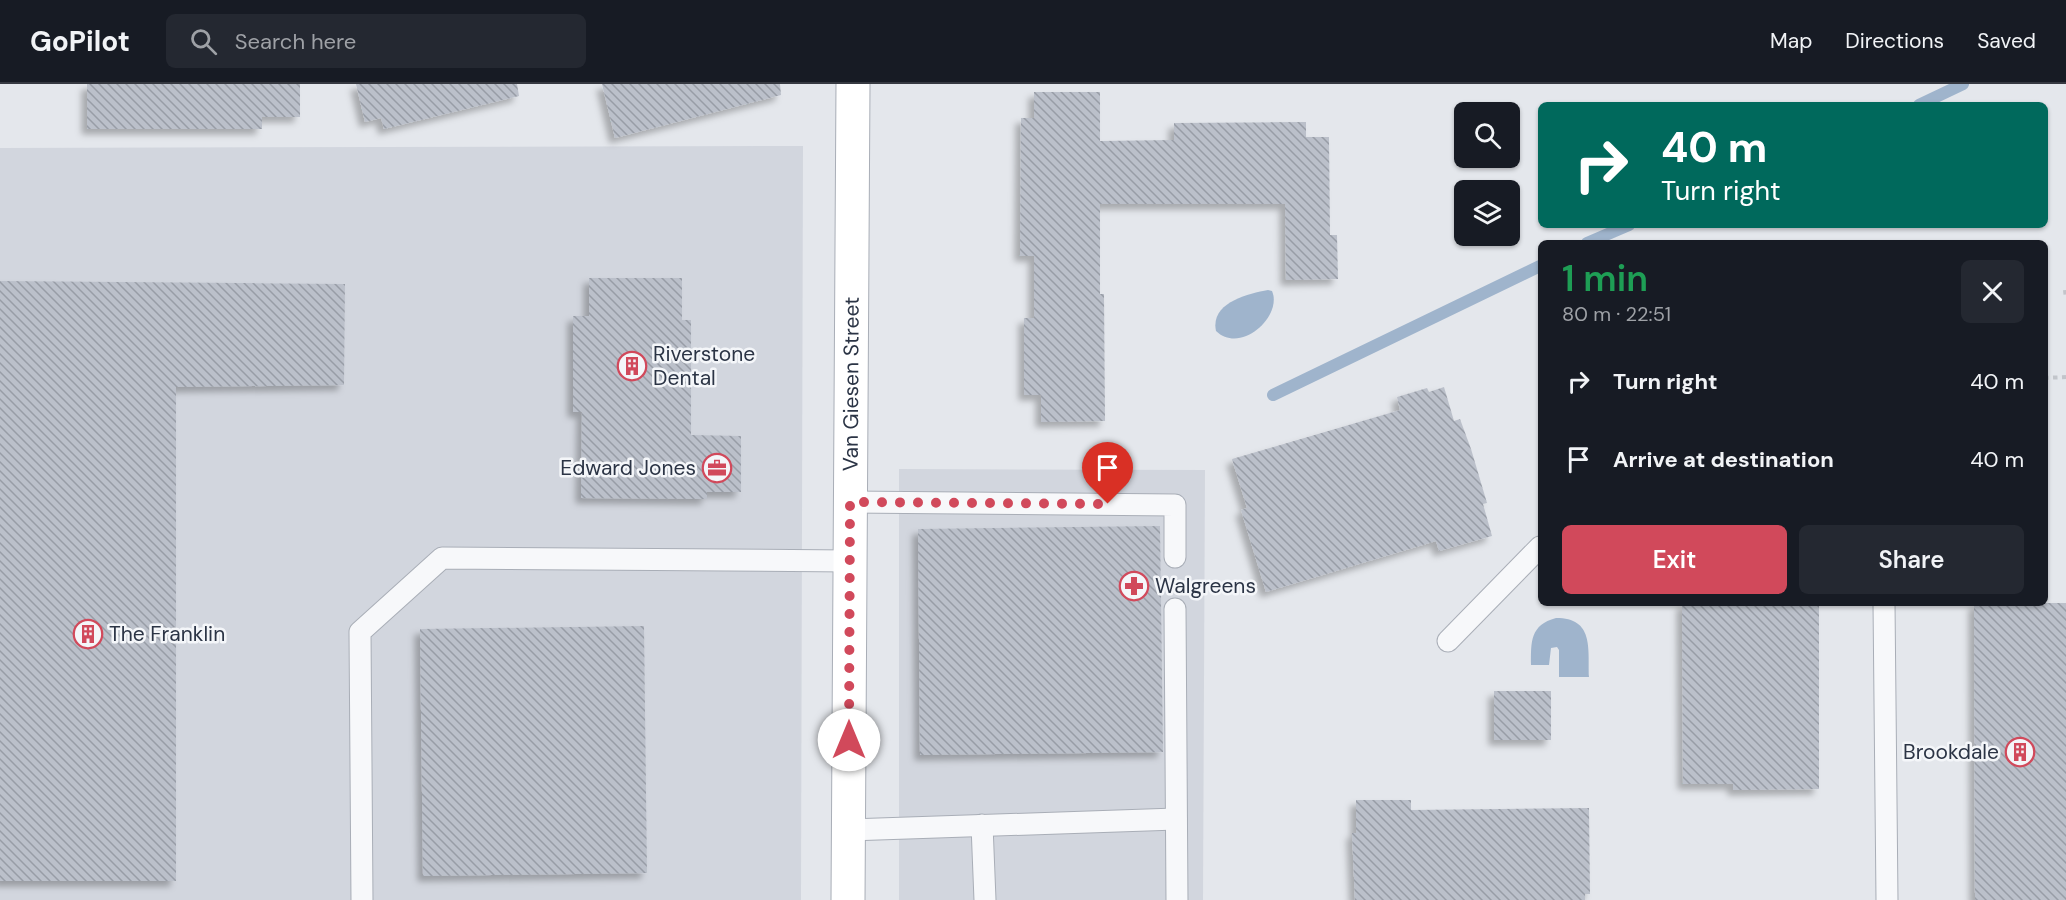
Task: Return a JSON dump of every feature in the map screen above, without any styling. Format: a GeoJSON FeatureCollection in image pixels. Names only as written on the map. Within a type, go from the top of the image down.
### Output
{"type":"FeatureCollection","features":[{"type":"Feature","properties":{"kind":"main road","name":"Van Giesen Street"},"geometry":{"type":"LineString","coordinates":[[848,900],[853,84]]}},
{"type":"Feature","properties":{"kind":"lane"},"geometry":{"type":"LineString","coordinates":[[850,502],[1175,505],[1175,557]]}},
{"type":"Feature","properties":{"kind":"lane"},"geometry":{"type":"LineString","coordinates":[[1448,641],[1538,550]]}},
{"type":"Feature","properties":{"kind":"lane"},"geometry":{"type":"LineString","coordinates":[[362,900],[360,632],[442,558],[850,561]]}},
{"type":"Feature","properties":{"kind":"lane"},"geometry":{"type":"LineString","coordinates":[[1884,606],[1887,900]]}},
{"type":"Feature","properties":{"kind":"lane"},"geometry":{"type":"LineString","coordinates":[[1175,609],[1177,900]]}},
{"type":"Feature","properties":{"kind":"lane"},"geometry":{"type":"LineString","coordinates":[[849,830],[1176,819]]}},
{"type":"Feature","properties":{"kind":"lane"},"geometry":{"type":"LineString","coordinates":[[982,825],[985,900]]}},
{"type":"Feature","properties":{"kind":"path"},"geometry":{"type":"LineString","coordinates":[[2065,290],[2066,299]]}},
{"type":"Feature","properties":{"kind":"path"},"geometry":{"type":"LineString","coordinates":[[2048,378],[2066,377]]}},
{"type":"Feature","properties":{"kind":"shaded area"},"geometry":{"type":"Polygon","coordinates":[[[803,146],[801,900],[0,900],[0,148],[803,146]]]}},
{"type":"Feature","properties":{"kind":"shaded area"},"geometry":{"type":"Polygon","coordinates":[[[899,469],[1205,470],[1203,900],[899,900],[899,469]]]}},
{"type":"Feature","properties":{"kind":"water"},"geometry":{"type":"Polygon","coordinates":[[[1272,291],[1274,301],[1266,321],[1258,329],[1237,338],[1226,337],[1216,331],[1216,321],[1224,307],[1241,297],[1272,291]]]}},
{"type":"Feature","properties":{"kind":"water"},"geometry":{"type":"Polygon","coordinates":[[[1556,618],[1568,619],[1583,629],[1588,646],[1589,677],[1559,677],[1557,647],[1551,648],[1549,665],[1531,665],[1532,642],[1537,630],[1547,621],[1556,618]]]}},
{"type":"Feature","properties":{"kind":"building"},"geometry":{"type":"Polygon","coordinates":[[[87,84],[300,84],[300,117],[262,117],[262,129],[87,129],[87,84]]]}},
{"type":"Feature","properties":{"kind":"building"},"geometry":{"type":"Polygon","coordinates":[[[356,84],[517,84],[519,96],[384,129],[381,118],[365,122],[356,84]]]}},
{"type":"Feature","properties":{"kind":"building"},"geometry":{"type":"Polygon","coordinates":[[[602,84],[780,84],[781,95],[615,138],[602,84]]]}},
{"type":"Feature","properties":{"kind":"building"},"geometry":{"type":"Polygon","coordinates":[[[1034,92],[1100,92],[1100,141],[1174,140],[1174,123],[1306,122],[1306,137],[1329,137],[1330,235],[1337,235],[1338,279],[1286,280],[1285,204],[1100,204],[1100,294],[1104,294],[1105,421],[1041,422],[1041,395],[1024,395],[1024,318],[1034,318],[1034,256],[1020,256],[1021,118],[1034,118],[1034,92]]]}},
{"type":"Feature","properties":{"kind":"building"},"geometry":{"type":"Polygon","coordinates":[[[589,278],[682,278],[682,320],[691,320],[691,435],[741,436],[741,492],[707,492],[707,499],[581,498],[582,412],[573,412],[573,316],[589,316],[589,278]]]}},
{"type":"Feature","properties":{"kind":"building","name":"The Franklin"},"geometry":{"type":"Polygon","coordinates":[[[0,281],[345,284],[344,385],[176,387],[176,881],[0,881],[0,281]]]}},
{"type":"Feature","properties":{"kind":"building"},"geometry":{"type":"Polygon","coordinates":[[[1444,387],[1454,421],[1460,419],[1471,449],[1487,503],[1483,504],[1492,536],[1439,551],[1436,541],[1266,592],[1241,510],[1247,508],[1232,459],[1400,410],[1397,397],[1427,388],[1429,392],[1444,387]]]}},
{"type":"Feature","properties":{"kind":"building","name":"Walgreens"},"geometry":{"type":"Polygon","coordinates":[[[1160,526],[1163,752],[920,755],[918,529],[1160,526]]]}},
{"type":"Feature","properties":{"kind":"building","name":"Brookdale"},"geometry":{"type":"Polygon","coordinates":[[[2048,603],[2066,603],[2066,900],[1975,900],[1974,606],[2048,606],[2048,603]]]}},
{"type":"Feature","properties":{"kind":"building"},"geometry":{"type":"Polygon","coordinates":[[[1682,606],[1819,606],[1819,789],[1733,790],[1733,784],[1683,784],[1682,606]]]}},
{"type":"Feature","properties":{"kind":"building"},"geometry":{"type":"Polygon","coordinates":[[[644,626],[647,873],[423,876],[420,629],[644,626]]]}},
{"type":"Feature","properties":{"kind":"building"},"geometry":{"type":"Polygon","coordinates":[[[1494,691],[1551,691],[1551,740],[1494,740],[1494,691]]]}},
{"type":"Feature","properties":{"kind":"building"},"geometry":{"type":"Polygon","coordinates":[[[1356,800],[1411,800],[1411,810],[1589,808],[1590,894],[1585,894],[1585,900],[1355,900],[1352,833],[1356,833],[1356,800]]]}},
{"type":"Feature","properties":{"kind":"waterway"},"geometry":{"type":"LineString","coordinates":[[1925,102],[1963,84]]}},
{"type":"Feature","properties":{"kind":"waterway"},"geometry":{"type":"LineString","coordinates":[[1594,240],[1622,228]]}},
{"type":"Feature","properties":{"kind":"waterway"},"geometry":{"type":"LineString","coordinates":[[1273,395],[1538,267]]}},
{"type":"Feature","properties":{"kind":"place","name":"Riverstone Dental"},"geometry":{"type":"Point","coordinates":[632,366]}},
{"type":"Feature","properties":{"kind":"place","name":"Edward Jones"},"geometry":{"type":"Point","coordinates":[717,468]}},
{"type":"Feature","properties":{"kind":"place","name":"Walgreens"},"geometry":{"type":"Point","coordinates":[1134,586]}},
{"type":"Feature","properties":{"kind":"place","name":"The Franklin"},"geometry":{"type":"Point","coordinates":[88,634]}},
{"type":"Feature","properties":{"kind":"place","name":"Brookdale"},"geometry":{"type":"Point","coordinates":[2020,752]}},
{"type":"Feature","properties":{"kind":"route"},"geometry":{"type":"LineString","coordinates":[[849,740],[850,502],[1108,504]]}}]}
